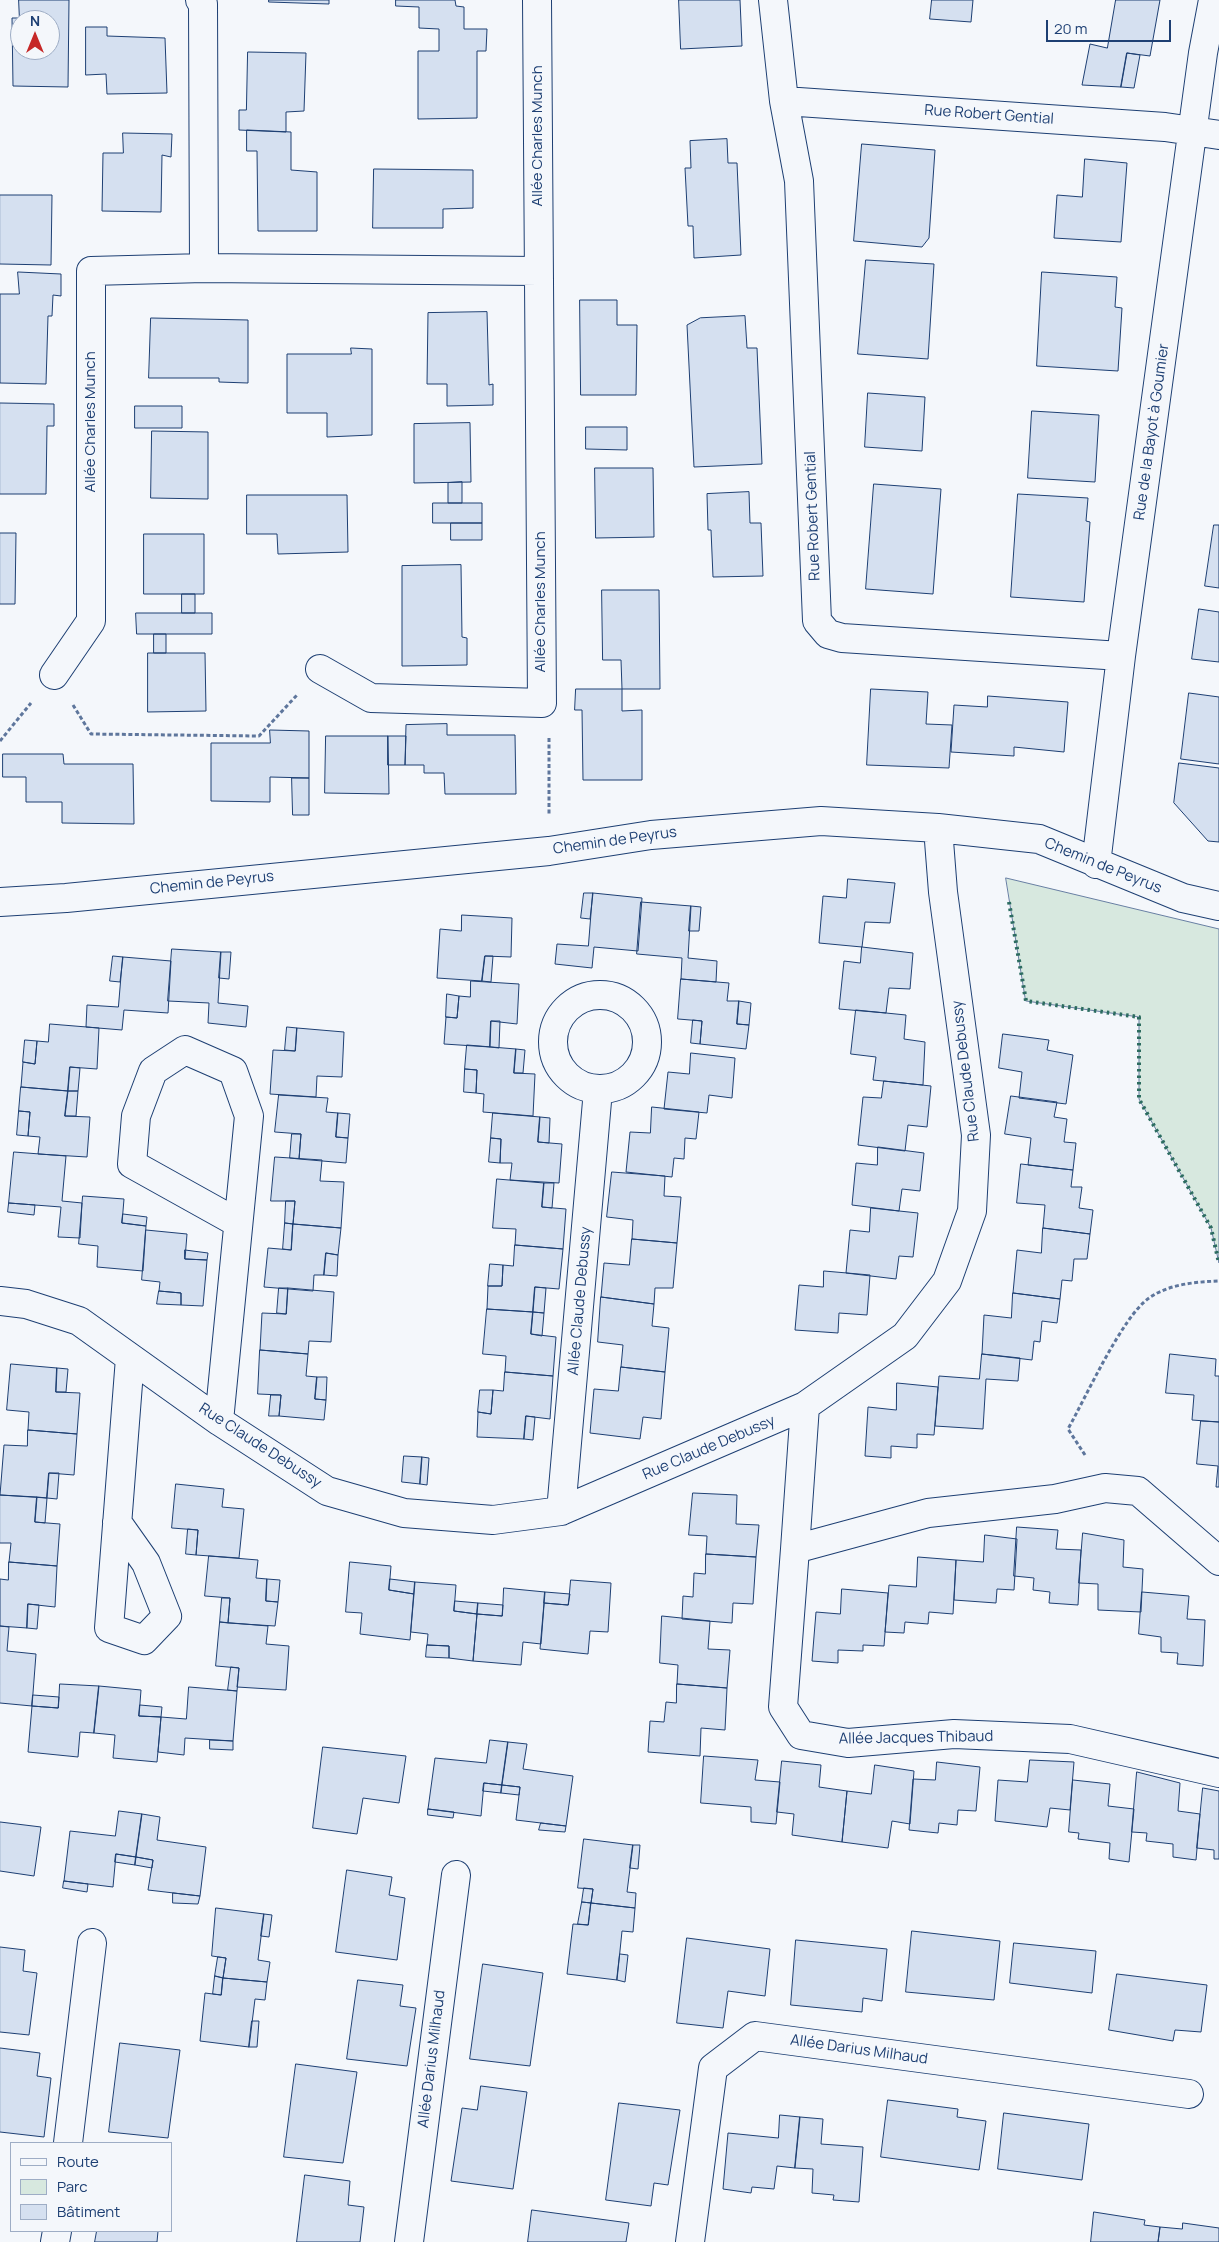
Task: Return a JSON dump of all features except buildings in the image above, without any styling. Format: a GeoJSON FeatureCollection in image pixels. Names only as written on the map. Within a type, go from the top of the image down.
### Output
{"type":"FeatureCollection","features":[{"type":"Feature","properties":{"kind":"street"},"geometry":{"type":"LineString","coordinates":[[200,0],[204,4],[204,268]]}},
{"type":"Feature","properties":{"kind":"street","name":"Allée Charles Munch"},"geometry":{"type":"LineString","coordinates":[[537,0],[542,703]]}},
{"type":"Feature","properties":{"kind":"street","name":"Rue Robert Gential"},"geometry":{"type":"LineString","coordinates":[[773,0],[784,101],[799,181],[817,621],[828,634],[842,638],[1121,656]]}},
{"type":"Feature","properties":{"kind":"street","name":"Rue de la Bayot à Goumier"},"geometry":{"type":"LineString","coordinates":[[1096,864],[1121,656],[1206,133],[1203,53],[1213,0]]}},
{"type":"Feature","properties":{"kind":"street","name":"Rue Robert Gential"},"geometry":{"type":"LineString","coordinates":[[784,101],[1206,133]]}},
{"type":"Feature","properties":{"kind":"street","name":"Allée Charles Munch"},"geometry":{"type":"LineString","coordinates":[[54,675],[91,621],[91,271],[204,268],[538,271]]}},
{"type":"Feature","properties":{"kind":"street"},"geometry":{"type":"LineString","coordinates":[[320,669],[371,698],[542,703]]}},
{"type":"Feature","properties":{"kind":"street","name":"Chemin de Peyrus"},"geometry":{"type":"LineString","coordinates":[[0,902],[66,898],[549,850],[651,835],[821,822],[938,828],[1039,840],[1182,898],[1219,906]]}},
{"type":"Feature","properties":{"kind":"street","name":"Rue Claude Debussy"},"geometry":{"type":"LineString","coordinates":[[0,1287],[13,1303],[79,1321],[219,1421],[327,1490],[404,1513],[494,1520],[561,1511],[805,1406],[905,1336],[947,1281],[972,1211],[976,1135],[943,892],[938,828]]}},
{"type":"Feature","properties":{"kind":"street"},"geometry":{"type":"LineString","coordinates":[[219,1421],[249,1116],[234,1071],[185,1050],[153,1070],[136,1116],[132,1164],[238,1224]]}},
{"type":"Feature","properties":{"kind":"street","name":"Allée Claude Debussy"},"geometry":{"type":"LineString","coordinates":[[561,1511],[598,1090]]}},
{"type":"Feature","properties":{"kind":"street"},"geometry":{"type":"LineString","coordinates":[[118,1522],[130,1358]]}},
{"type":"Feature","properties":{"kind":"street","name":"Allée Jacques Thibaud"},"geometry":{"type":"LineString","coordinates":[[805,1406],[784,1707],[801,1736],[848,1743],[954,1734],[1070,1739],[1219,1773]]}},
{"type":"Feature","properties":{"kind":"street"},"geometry":{"type":"LineString","coordinates":[[795,1549],[928,1513],[1055,1499],[1105,1488],[1138,1490],[1219,1561]]}},
{"type":"Feature","properties":{"kind":"street","name":"Allée Darius Milhaud"},"geometry":{"type":"LineString","coordinates":[[409,2242],[456,1875]]}},
{"type":"Feature","properties":{"kind":"street"},"geometry":{"type":"LineString","coordinates":[[68,2142],[92,1943]]}},
{"type":"Feature","properties":{"kind":"street","name":"Allée Darius Milhaud"},"geometry":{"type":"LineString","coordinates":[[690,2242],[713,2068],[755,2036],[1189,2094]]}},
{"type":"Feature","properties":{"kind":"path"},"geometry":{"type":"LineString","coordinates":[[0,741],[54,675],[91,734],[259,736],[320,669]]}},
{"type":"Feature","properties":{"kind":"path"},"geometry":{"type":"LineString","coordinates":[[542,703],[548,734],[549,850]]}},
{"type":"Feature","properties":{"kind":"path"},"geometry":{"type":"LineString","coordinates":[[1105,1488],[1068,1429],[1118,1338],[1127,1322],[1148,1299],[1171,1287],[1219,1281]]}},
{"type":"Feature","properties":{"kind":"green space"},"geometry":{"type":"Polygon","coordinates":[[[1006,878],[1219,929],[1219,1263],[1211,1228],[1139,1099],[1139,1017],[1026,1001],[1006,878]]]}},
{"type":"Feature","properties":{"kind":"hedge"},"geometry":{"type":"LineString","coordinates":[[1009,902],[1026,1001],[1139,1017],[1139,1099],[1211,1228],[1219,1263]]}}]}
